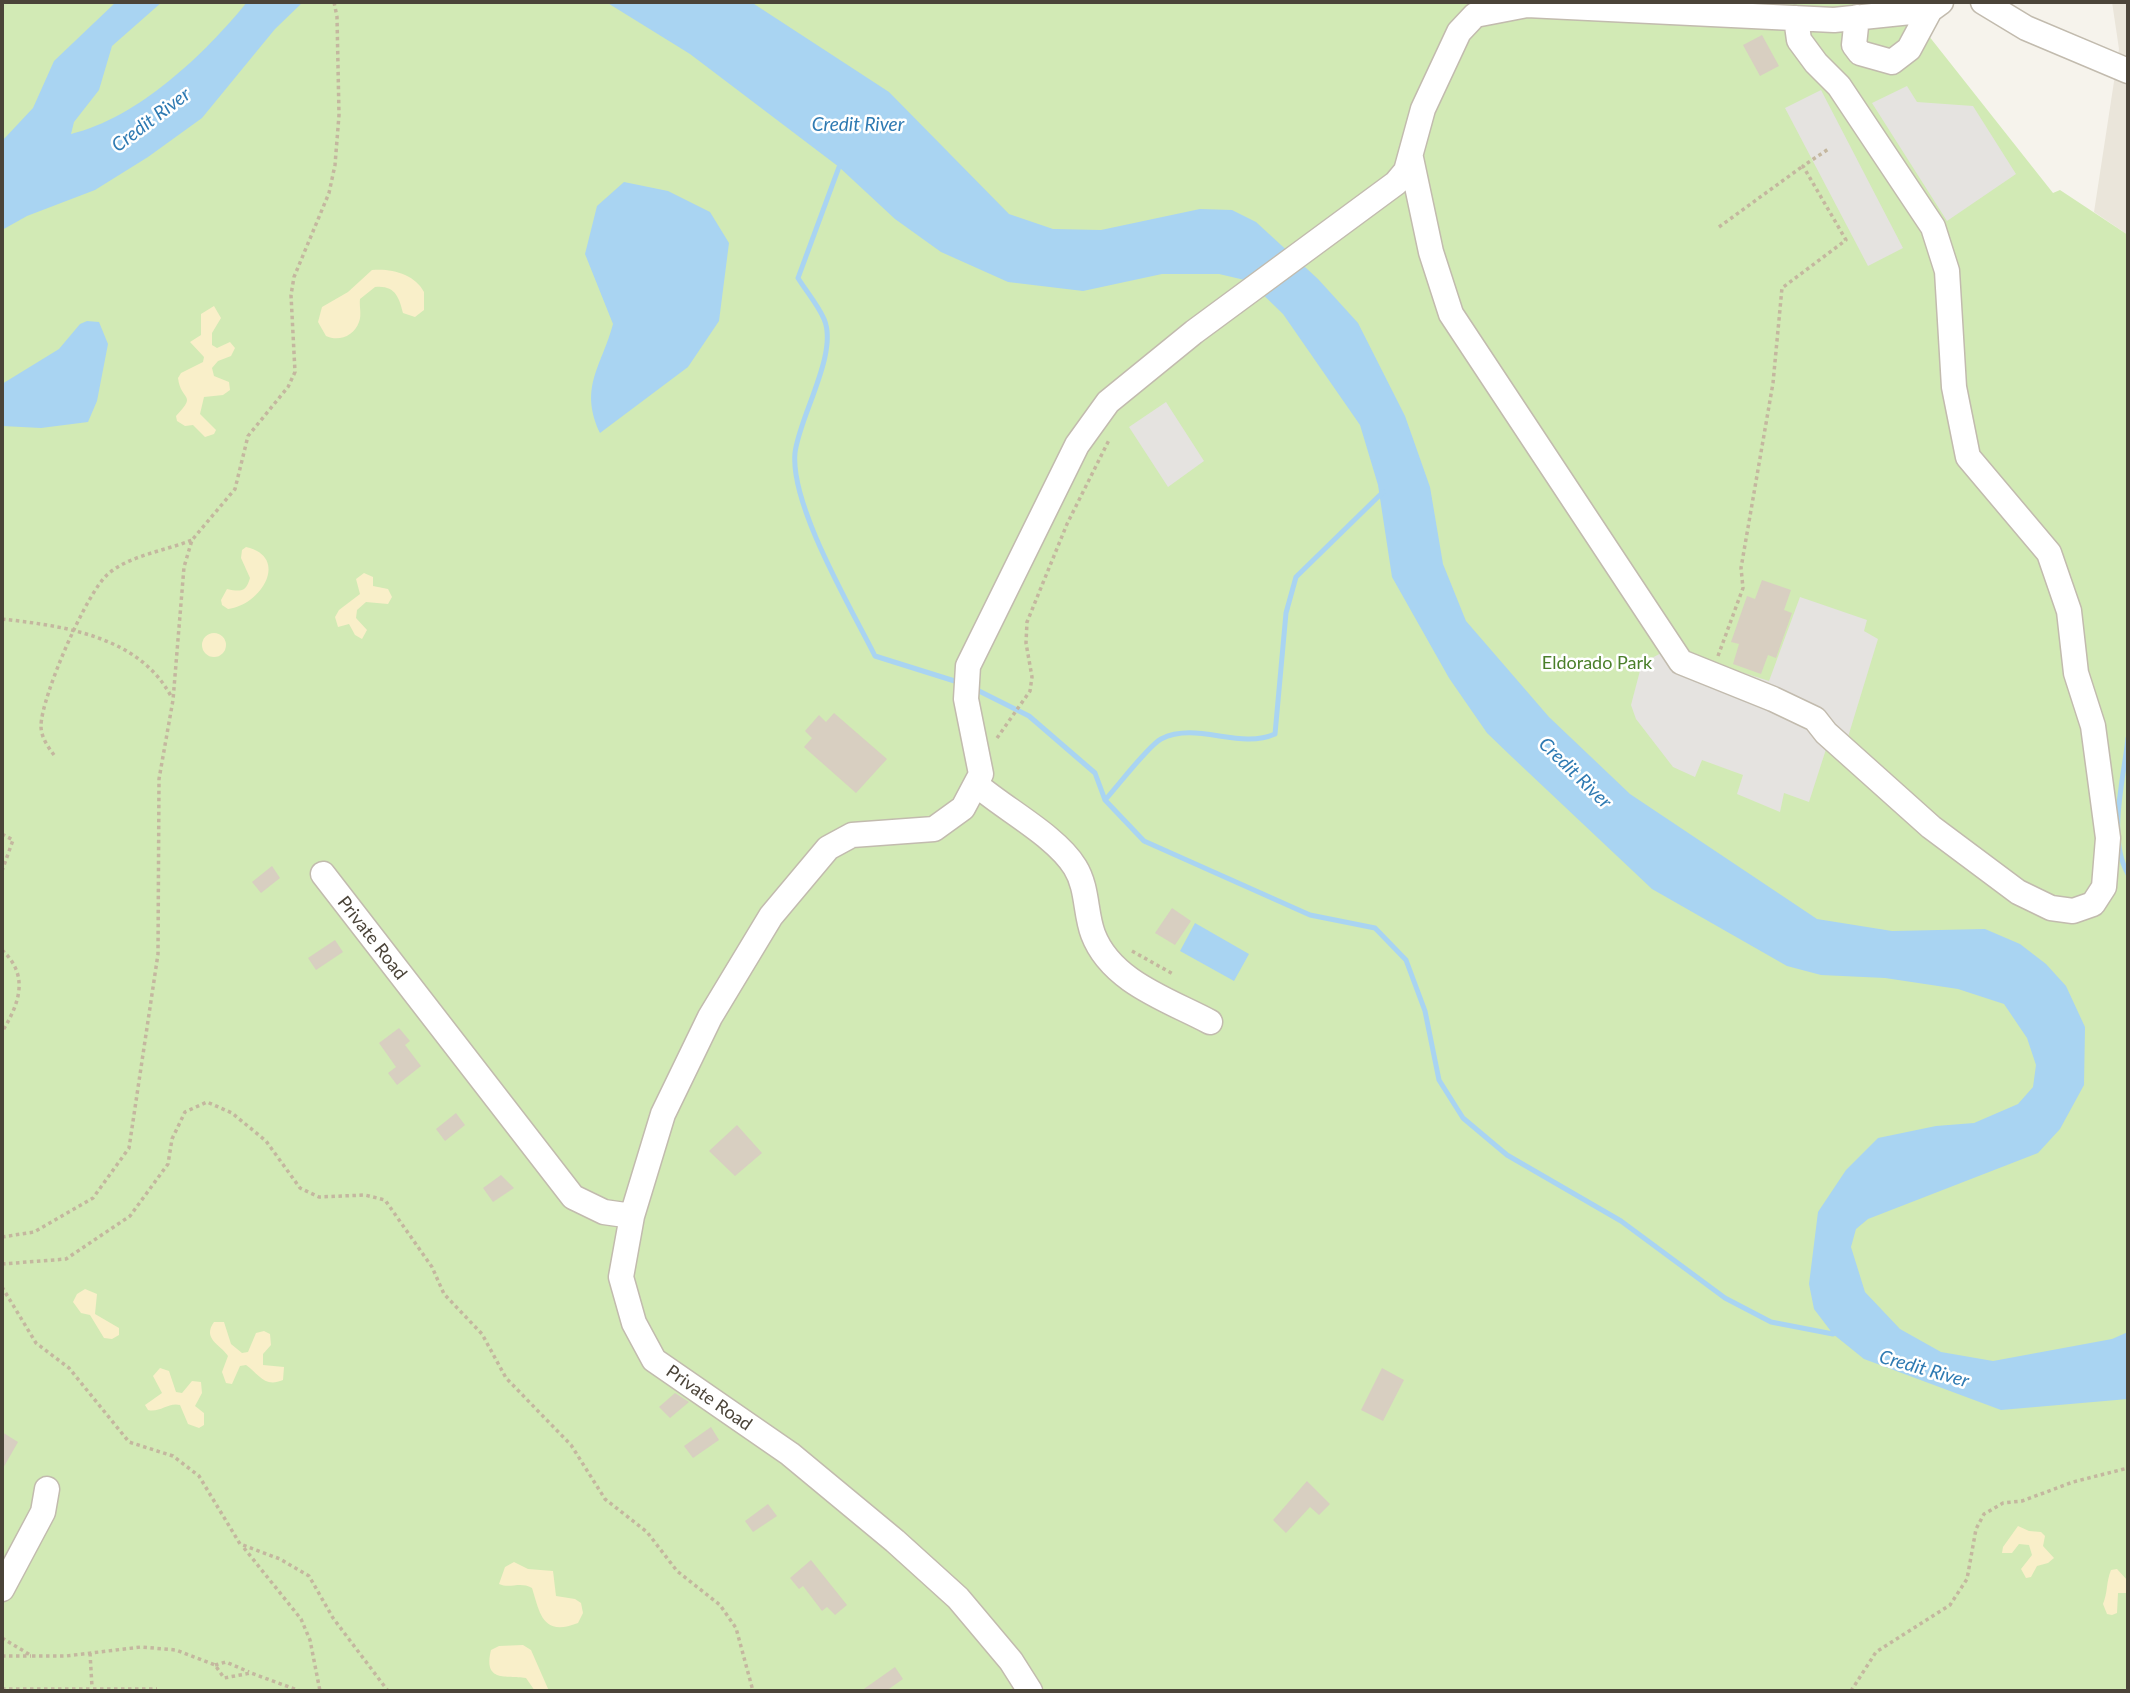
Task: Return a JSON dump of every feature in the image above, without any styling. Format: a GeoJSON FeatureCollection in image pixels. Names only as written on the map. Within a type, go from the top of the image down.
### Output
{"type":"FeatureCollection","features":[{"type":"Feature","properties":{"kind":"street"},"geometry":{"type":"LineString","coordinates":[[1983,2],[2026,28],[2128,71]]}},
{"type":"Feature","properties":{"kind":"street"},"geometry":{"type":"LineString","coordinates":[[632,1216],[663,1114],[710,1017],[771,916],[828,848],[852,835],[934,829],[963,808],[977,785],[981,774],[967,699],[968,666],[1077,445],[1108,402],[1194,332],[1259,287],[1396,183],[1406,171],[1423,109],[1459,32],[1475,15],[1527,5],[1796,18],[1857,17],[1936,6]]}},
{"type":"Feature","properties":{"kind":"street"},"geometry":{"type":"LineString","coordinates":[[1857,17],[1854,45],[1860,53],[1892,62],[1909,49],[1936,6]]}},
{"type":"Feature","properties":{"kind":"street"},"geometry":{"type":"LineString","coordinates":[[1411,158],[1432,252],[1451,314],[1681,662],[1815,719],[1826,733],[1931,827],[2018,892],[2051,908],[2073,911],[2093,904],[2104,887],[2106,825],[2093,726],[2076,673],[2069,611],[2049,553],[2010,503],[1968,457],[1954,387],[1947,271],[1933,227],[1839,86],[1799,40],[1796,18]]}},
{"type":"Feature","properties":{"kind":"street"},"geometry":{"type":"LineString","coordinates":[[1828,75],[1860,53]]}},
{"type":"Feature","properties":{"kind":"street"},"geometry":{"type":"LineString","coordinates":[[977,785],[1060,849],[1075,867],[1084,888],[1092,933],[1115,970],[1210,1022]]}},
{"type":"Feature","properties":{"kind":"street","name":"Private Road"},"geometry":{"type":"LineString","coordinates":[[323,874],[573,1197],[604,1212],[632,1216],[621,1277],[634,1323],[654,1360],[790,1454],[895,1541],[958,1598],[1011,1661],[1030,1691]]}},
{"type":"Feature","properties":{"kind":"street"},"geometry":{"type":"LineString","coordinates":[[2,1589],[45,1509],[47,1489]]}},
{"type":"Feature","properties":{"kind":"path"},"geometry":{"type":"LineString","coordinates":[[2,1237],[34,1232],[93,1198],[129,1147],[158,954],[159,779],[173,700],[184,567],[192,540],[230,498],[239,479],[248,436],[288,387],[295,372],[291,295],[294,277],[328,193],[335,165],[338,115],[334,3]]}},
{"type":"Feature","properties":{"kind":"path"},"geometry":{"type":"LineString","coordinates":[[1719,227],[1830,148]]}},
{"type":"Feature","properties":{"kind":"path"},"geometry":{"type":"LineString","coordinates":[[1711,674],[1743,588],[1741,568],[1773,383],[1782,288],[1846,240],[1803,166]]}},
{"type":"Feature","properties":{"kind":"path"},"geometry":{"type":"LineString","coordinates":[[996,744],[998,733],[1030,691],[1032,677],[1026,643],[1027,622],[1067,524],[1105,451],[1112,430]]}},
{"type":"Feature","properties":{"kind":"path"},"geometry":{"type":"LineString","coordinates":[[54,755],[44,738],[41,723],[86,603],[107,575],[126,563],[192,540]]}},
{"type":"Feature","properties":{"kind":"path"},"geometry":{"type":"LineString","coordinates":[[2,619],[74,630],[116,646],[145,664],[161,680],[173,700]]}},
{"type":"Feature","properties":{"kind":"path"},"geometry":{"type":"LineString","coordinates":[[2,834],[13,840],[2,871]]}},
{"type":"Feature","properties":{"kind":"path"},"geometry":{"type":"LineString","coordinates":[[1128,949],[1173,974]]}},
{"type":"Feature","properties":{"kind":"path"},"geometry":{"type":"LineString","coordinates":[[2,950],[11,959],[20,981],[20,997],[2,1032]]}},
{"type":"Feature","properties":{"kind":"path"},"geometry":{"type":"LineString","coordinates":[[2,1264],[66,1259],[95,1242],[130,1216],[168,1164],[172,1139],[185,1111],[207,1102],[232,1113],[266,1141],[300,1188],[318,1197],[365,1195],[385,1200],[432,1268],[444,1294],[482,1334],[506,1378],[571,1445],[605,1499],[647,1532],[677,1571],[720,1605],[736,1628],[753,1691]]}},
{"type":"Feature","properties":{"kind":"path"},"geometry":{"type":"LineString","coordinates":[[2,1287],[36,1343],[69,1368],[129,1442],[173,1456],[198,1476],[240,1544],[301,1619],[310,1640],[320,1691]]}},
{"type":"Feature","properties":{"kind":"path"},"geometry":{"type":"LineString","coordinates":[[1851,1691],[1876,1652],[1950,1605],[1967,1579],[1976,1530],[1984,1514],[2003,1503],[2022,1501],[2073,1482],[2128,1468]]}},
{"type":"Feature","properties":{"kind":"path"},"geometry":{"type":"LineString","coordinates":[[240,1544],[280,1559],[309,1577],[333,1618],[388,1691]]}},
{"type":"Feature","properties":{"kind":"path"},"geometry":{"type":"LineString","coordinates":[[2,1638],[32,1656]]}},
{"type":"Feature","properties":{"kind":"path"},"geometry":{"type":"LineString","coordinates":[[2,1656],[90,1653],[156,1647],[193,1655],[215,1665],[224,1678],[251,1673]]}},
{"type":"Feature","properties":{"kind":"path"},"geometry":{"type":"LineString","coordinates":[[90,1653],[92,1687]]}},
{"type":"Feature","properties":{"kind":"path"},"geometry":{"type":"LineString","coordinates":[[215,1665],[231,1663],[300,1691]]}},
{"type":"Feature","properties":{"kind":"path"},"geometry":{"type":"LineString","coordinates":[[2,1689],[158,1689]]}},
{"type":"Feature","properties":{"kind":"shaded area"},"geometry":{"type":"Polygon","coordinates":[[[2112,2],[2128,2],[2128,235],[2094,212],[2119,49],[2112,2]]]}},
{"type":"Feature","properties":{"kind":"shaded area"},"geometry":{"type":"Polygon","coordinates":[[[1907,86],[1917,102],[1973,106],[2016,174],[1947,221],[1872,103],[1907,86]]]}},
{"type":"Feature","properties":{"kind":"shaded area"},"geometry":{"type":"Polygon","coordinates":[[[1821,90],[1903,248],[1868,266],[1785,108],[1821,90]]]}},
{"type":"Feature","properties":{"kind":"shaded area"},"geometry":{"type":"Polygon","coordinates":[[[1166,402],[1204,461],[1168,487],[1129,427],[1166,402]]]}},
{"type":"Feature","properties":{"kind":"shaded area"},"geometry":{"type":"Polygon","coordinates":[[[1800,597],[1867,620],[1864,631],[1878,639],[1844,750],[1828,743],[1809,802],[1784,793],[1780,812],[1737,794],[1743,775],[1702,760],[1695,777],[1673,767],[1636,719],[1631,705],[1642,663],[1675,646],[1725,667],[1769,681],[1800,597]]]}},
{"type":"Feature","properties":{"kind":"green space","name":"Eldorado Park"},"geometry":{"type":"Polygon","coordinates":[[[2,2],[1902,2],[2053,193],[2060,190],[2128,235],[2128,1691],[2,1691],[2,2]]]}},
{"type":"Feature","properties":{"kind":"sand"},"geometry":{"type":"Polygon","coordinates":[[[372,270],[394,271],[415,281],[424,292],[424,310],[415,317],[403,313],[392,290],[375,287],[360,299],[360,319],[354,331],[341,338],[326,336],[318,322],[322,307],[348,292],[372,270]]]}},
{"type":"Feature","properties":{"kind":"sand"},"geometry":{"type":"Polygon","coordinates":[[[214,306],[221,318],[212,333],[212,345],[217,348],[230,342],[235,348],[231,356],[218,361],[212,368],[214,376],[229,382],[230,390],[223,395],[204,397],[200,414],[216,430],[214,434],[205,437],[193,425],[185,426],[177,421],[176,416],[187,400],[178,378],[181,373],[203,362],[204,357],[190,342],[201,335],[201,314],[214,306]]]}},
{"type":"Feature","properties":{"kind":"sand"},"geometry":{"type":"Polygon","coordinates":[[[246,547],[259,552],[267,560],[269,570],[260,590],[251,599],[228,609],[222,605],[221,600],[227,589],[242,590],[250,578],[241,558],[242,550],[246,547]]]}},
{"type":"Feature","properties":{"kind":"sand"},"geometry":{"type":"Polygon","coordinates":[[[364,573],[373,577],[373,586],[388,589],[392,597],[388,604],[366,602],[357,610],[356,618],[367,630],[362,639],[355,635],[349,624],[338,627],[335,617],[339,610],[360,594],[356,579],[364,573]]]}},
{"type":"Feature","properties":{"kind":"sand"},"geometry":{"type":"Polygon","coordinates":[[[214,633],[222,637],[226,645],[222,653],[214,657],[206,653],[202,645],[206,637],[214,633]]]}},
{"type":"Feature","properties":{"kind":"sand"},"geometry":{"type":"Polygon","coordinates":[[[85,1289],[97,1294],[95,1314],[119,1328],[119,1335],[112,1339],[104,1338],[90,1315],[81,1313],[73,1302],[77,1294],[85,1289]]]}},
{"type":"Feature","properties":{"kind":"sand"},"geometry":{"type":"Polygon","coordinates":[[[214,1322],[224,1322],[231,1344],[242,1353],[248,1352],[256,1333],[264,1331],[270,1334],[271,1345],[263,1354],[263,1365],[284,1367],[283,1380],[266,1381],[246,1365],[240,1366],[232,1384],[226,1383],[222,1372],[228,1356],[211,1337],[214,1322]]]}},
{"type":"Feature","properties":{"kind":"sand"},"geometry":{"type":"Polygon","coordinates":[[[160,1368],[169,1371],[176,1392],[182,1393],[192,1381],[201,1382],[202,1393],[195,1406],[204,1413],[204,1425],[199,1428],[188,1424],[180,1405],[148,1410],[145,1405],[162,1393],[153,1376],[160,1368]]]}},
{"type":"Feature","properties":{"kind":"sand"},"geometry":{"type":"Polygon","coordinates":[[[2018,1526],[2041,1532],[2045,1536],[2043,1546],[2054,1558],[2037,1566],[2031,1577],[2026,1578],[2021,1569],[2032,1555],[2029,1545],[2019,1544],[2012,1553],[2002,1553],[2003,1547],[2018,1526]]]}},
{"type":"Feature","properties":{"kind":"sand"},"geometry":{"type":"Polygon","coordinates":[[[514,1562],[528,1569],[553,1571],[556,1596],[575,1599],[581,1603],[583,1613],[578,1623],[566,1627],[550,1625],[541,1614],[532,1588],[499,1584],[505,1567],[514,1562]]]}},
{"type":"Feature","properties":{"kind":"sand"},"geometry":{"type":"Polygon","coordinates":[[[2117,1569],[2128,1581],[2128,1598],[2126,1593],[2118,1593],[2117,1613],[2112,1615],[2107,1614],[2103,1604],[2111,1570],[2117,1569]]]}},
{"type":"Feature","properties":{"kind":"sand"},"geometry":{"type":"Polygon","coordinates":[[[523,1645],[531,1650],[549,1691],[535,1691],[526,1678],[504,1677],[493,1673],[490,1668],[491,1650],[499,1646],[523,1645]]]}},
{"type":"Feature","properties":{"kind":"water","name":"Credit River"},"geometry":{"type":"Polygon","coordinates":[[[116,2],[162,2],[112,46],[99,90],[74,122],[71,134],[121,114],[168,82],[211,42],[247,2],[303,2],[275,29],[202,118],[148,157],[95,190],[27,216],[2,230],[2,141],[33,108],[54,61],[116,2]]]}},
{"type":"Feature","properties":{"kind":"water","name":"Credit River"},"geometry":{"type":"Polygon","coordinates":[[[606,2],[751,2],[889,92],[1009,214],[1053,229],[1101,230],[1200,209],[1232,210],[1256,222],[1318,279],[1358,323],[1405,416],[1430,487],[1443,564],[1466,621],[1549,717],[1630,794],[1817,919],[1892,931],[1985,929],[2020,944],[2046,964],[2066,986],[2085,1027],[2084,1085],[2060,1129],[2038,1153],[1868,1219],[1856,1229],[1851,1247],[1865,1292],[1900,1329],[1941,1352],[1993,1361],[2112,1339],[2128,1332],[2128,1399],[2001,1410],[1864,1359],[1833,1334],[1814,1309],[1809,1284],[1818,1212],[1846,1170],[1878,1138],[1936,1126],[1974,1123],[2018,1104],[2033,1087],[2036,1065],[2027,1038],[2004,1004],[1958,989],[1885,978],[1821,975],[1787,966],[1652,889],[1487,733],[1449,678],[1392,577],[1378,485],[1360,425],[1283,314],[1249,281],[1219,274],[1162,274],[1083,291],[1008,282],[941,252],[895,219],[839,167],[690,54],[606,2]]]}},
{"type":"Feature","properties":{"kind":"water"},"geometry":{"type":"Polygon","coordinates":[[[624,182],[668,191],[710,212],[729,243],[719,321],[688,367],[600,433],[591,403],[592,390],[613,324],[585,254],[597,206],[624,182]]]}},
{"type":"Feature","properties":{"kind":"water"},"geometry":{"type":"Polygon","coordinates":[[[87,321],[99,322],[108,344],[97,401],[88,422],[41,428],[2,426],[2,384],[59,349],[80,324],[87,321]]]}},
{"type":"Feature","properties":{"kind":"water"},"geometry":{"type":"Polygon","coordinates":[[[1195,923],[1249,954],[1234,981],[1180,951],[1195,923]]]}},
{"type":"Feature","properties":{"kind":"building"},"geometry":{"type":"Polygon","coordinates":[[[1762,35],[1779,66],[1760,76],[1743,45],[1762,35]]]}},
{"type":"Feature","properties":{"kind":"building"},"geometry":{"type":"Polygon","coordinates":[[[1762,580],[1791,590],[1784,610],[1792,613],[1776,658],[1768,655],[1761,674],[1733,664],[1739,644],[1731,642],[1747,596],[1755,599],[1762,580]]]}},
{"type":"Feature","properties":{"kind":"building"},"geometry":{"type":"Polygon","coordinates":[[[834,713],[887,759],[856,793],[804,747],[812,738],[805,731],[819,715],[826,722],[834,713]]]}},
{"type":"Feature","properties":{"kind":"building"},"geometry":{"type":"Polygon","coordinates":[[[272,866],[280,878],[261,893],[252,882],[272,866]]]}},
{"type":"Feature","properties":{"kind":"building"},"geometry":{"type":"Polygon","coordinates":[[[1172,908],[1191,921],[1175,945],[1155,933],[1172,908]]]}},
{"type":"Feature","properties":{"kind":"building"},"geometry":{"type":"Polygon","coordinates":[[[335,940],[343,952],[316,970],[308,958],[335,940]]]}},
{"type":"Feature","properties":{"kind":"building"},"geometry":{"type":"Polygon","coordinates":[[[399,1028],[410,1041],[405,1045],[421,1066],[397,1085],[388,1073],[396,1067],[379,1043],[399,1028]]]}},
{"type":"Feature","properties":{"kind":"building"},"geometry":{"type":"Polygon","coordinates":[[[456,1113],[465,1125],[445,1141],[436,1129],[456,1113]]]}},
{"type":"Feature","properties":{"kind":"building"},"geometry":{"type":"Polygon","coordinates":[[[737,1125],[762,1153],[735,1176],[709,1151],[737,1125]]]}},
{"type":"Feature","properties":{"kind":"building"},"geometry":{"type":"Polygon","coordinates":[[[501,1175],[514,1188],[493,1202],[483,1188],[501,1175]]]}},
{"type":"Feature","properties":{"kind":"building"},"geometry":{"type":"Polygon","coordinates":[[[1382,1368],[1404,1380],[1383,1421],[1361,1410],[1382,1368]]]}},
{"type":"Feature","properties":{"kind":"building"},"geometry":{"type":"Polygon","coordinates":[[[675,1393],[689,1402],[670,1418],[659,1407],[675,1393]]]}},
{"type":"Feature","properties":{"kind":"building"},"geometry":{"type":"Polygon","coordinates":[[[711,1427],[719,1440],[693,1458],[684,1446],[711,1427]]]}},
{"type":"Feature","properties":{"kind":"building"},"geometry":{"type":"Polygon","coordinates":[[[2,1432],[18,1442],[2,1470],[2,1432]]]}},
{"type":"Feature","properties":{"kind":"building"},"geometry":{"type":"Polygon","coordinates":[[[1307,1481],[1330,1504],[1319,1515],[1310,1507],[1286,1533],[1273,1520],[1307,1481]]]}},
{"type":"Feature","properties":{"kind":"building"},"geometry":{"type":"Polygon","coordinates":[[[768,1504],[777,1516],[753,1532],[745,1521],[768,1504]]]}},
{"type":"Feature","properties":{"kind":"building"},"geometry":{"type":"Polygon","coordinates":[[[811,1560],[847,1605],[835,1615],[827,1607],[822,1611],[803,1586],[799,1589],[790,1578],[811,1560]]]}},
{"type":"Feature","properties":{"kind":"building"},"geometry":{"type":"Polygon","coordinates":[[[895,1667],[903,1679],[886,1691],[861,1691],[895,1667]]]}},
{"type":"Feature","properties":{"kind":"waterway"},"geometry":{"type":"LineString","coordinates":[[839,167],[798,278],[824,319],[827,333],[822,367],[798,438],[795,453],[796,475],[802,500],[824,556],[875,656],[961,683]]}},
{"type":"Feature","properties":{"kind":"waterway"},"geometry":{"type":"LineString","coordinates":[[1105,800],[1161,739],[1189,733],[1247,739],[1275,734],[1286,613],[1296,577],[1383,492]]}},
{"type":"Feature","properties":{"kind":"waterway"},"geometry":{"type":"LineString","coordinates":[[973,688],[1029,716],[1095,773],[1105,800],[1144,841],[1310,915],[1375,928],[1406,960],[1425,1011],[1439,1080],[1463,1118],[1507,1155],[1621,1221],[1725,1298],[1771,1322],[1833,1334]]}},
{"type":"Feature","properties":{"kind":"waterway"},"geometry":{"type":"LineString","coordinates":[[2128,738],[2118,826],[2122,859],[2128,874]]}}]}
